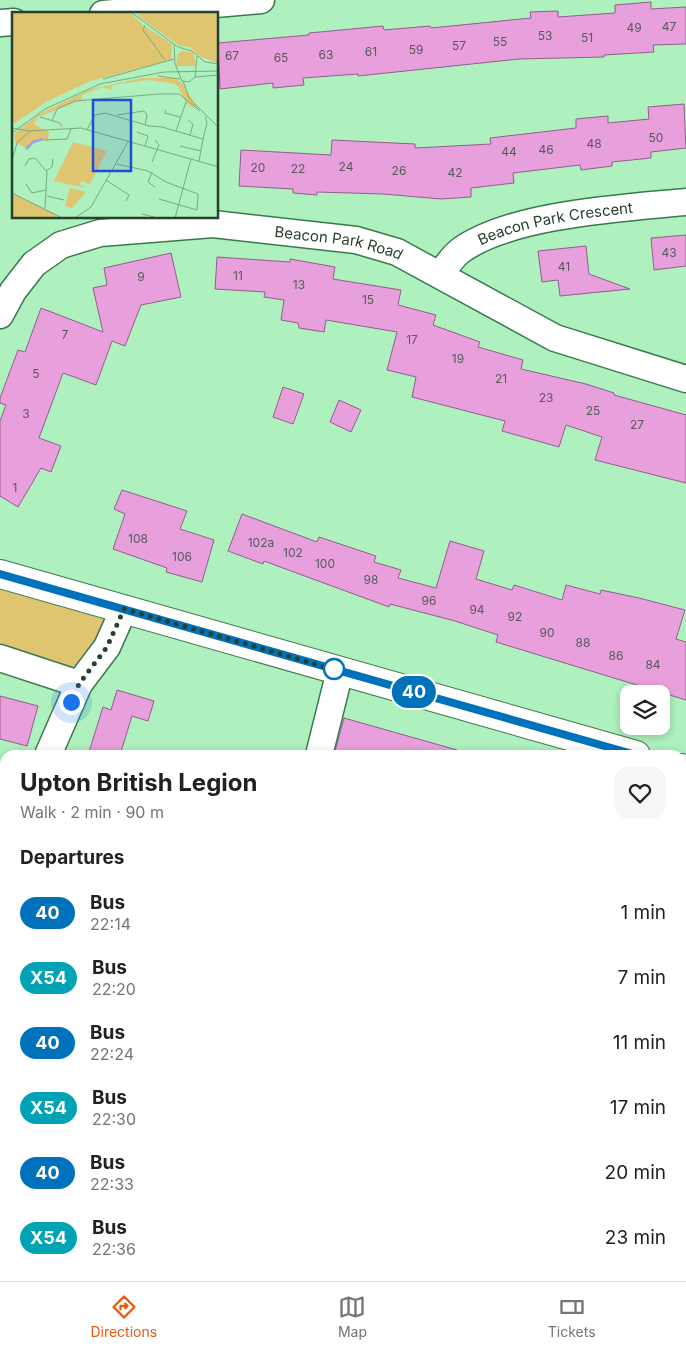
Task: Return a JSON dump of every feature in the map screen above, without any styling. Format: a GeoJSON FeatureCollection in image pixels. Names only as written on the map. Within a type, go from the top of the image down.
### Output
{"type":"FeatureCollection","features":[{"type":"Feature","properties":{"kind":"main road"},"geometry":{"type":"LineString","coordinates":[[0,574],[617,750]]}},
{"type":"Feature","properties":{"kind":"street"},"geometry":{"type":"LineString","coordinates":[[113,12],[146,5],[261,0]]}},
{"type":"Feature","properties":{"kind":"street","name":"Beacon Park Crescent"},"geometry":{"type":"LineString","coordinates":[[440,274],[458,252],[480,238],[507,228],[620,208],[686,202]]}},
{"type":"Feature","properties":{"kind":"street","name":"Beacon Park Road"},"geometry":{"type":"LineString","coordinates":[[0,315],[13,291],[34,264],[61,245],[100,233],[213,224],[356,240],[396,252],[440,274],[555,338],[686,380]]}},
{"type":"Feature","properties":{"kind":"street"},"geometry":{"type":"LineString","coordinates":[[50,750],[79,684],[107,647],[124,609]]}},
{"type":"Feature","properties":{"kind":"street"},"geometry":{"type":"LineString","coordinates":[[0,658],[79,684]]}},
{"type":"Feature","properties":{"kind":"street"},"geometry":{"type":"LineString","coordinates":[[320,750],[340,671]]}},
{"type":"Feature","properties":{"kind":"shaded area"},"geometry":{"type":"Polygon","coordinates":[[[0,574],[124,609],[79,684],[0,658],[0,574]]]}},
{"type":"Feature","properties":{"kind":"building"},"geometry":{"type":"Polygon","coordinates":[[[651,2],[651,9],[686,7],[686,44],[653,45],[654,52],[604,55],[604,57],[519,59],[358,76],[358,74],[303,78],[304,85],[273,88],[273,83],[220,89],[219,43],[383,26],[384,30],[430,26],[431,28],[531,18],[530,12],[558,11],[558,17],[615,13],[615,5],[651,2]]]}},
{"type":"Feature","properties":{"kind":"building"},"geometry":{"type":"Polygon","coordinates":[[[684,104],[686,148],[651,152],[651,158],[612,162],[612,166],[581,170],[580,165],[513,173],[514,183],[471,188],[471,197],[441,199],[383,194],[317,192],[317,195],[293,193],[293,189],[239,186],[241,150],[331,155],[332,140],[415,144],[415,148],[491,144],[490,138],[576,128],[576,119],[608,116],[608,123],[649,119],[648,107],[684,104]]]}},
{"type":"Feature","properties":{"kind":"building"},"geometry":{"type":"Polygon","coordinates":[[[686,235],[686,266],[654,270],[651,238],[686,235]]]}},
{"type":"Feature","properties":{"kind":"building"},"geometry":{"type":"Polygon","coordinates":[[[586,246],[589,274],[630,289],[560,296],[558,280],[542,282],[538,251],[586,246]]]}},
{"type":"Feature","properties":{"kind":"building"},"geometry":{"type":"Polygon","coordinates":[[[171,253],[181,297],[141,305],[125,346],[112,341],[96,385],[63,373],[39,438],[61,446],[51,472],[41,468],[18,507],[0,496],[0,421],[6,405],[0,403],[0,398],[18,350],[25,352],[41,308],[103,332],[93,288],[107,285],[104,268],[171,253]]]}},
{"type":"Feature","properties":{"kind":"building"},"geometry":{"type":"Polygon","coordinates":[[[217,257],[290,262],[290,259],[335,267],[333,279],[401,290],[398,305],[436,315],[433,325],[480,342],[478,347],[523,360],[521,369],[586,384],[614,393],[614,395],[686,415],[686,483],[595,460],[602,437],[566,425],[559,447],[502,431],[505,421],[412,397],[416,377],[387,370],[397,332],[326,320],[324,332],[299,328],[298,323],[281,320],[284,300],[264,297],[265,292],[215,289],[217,257]]]}},
{"type":"Feature","properties":{"kind":"building"},"geometry":{"type":"Polygon","coordinates":[[[283,387],[304,394],[293,424],[273,417],[283,387]]]}},
{"type":"Feature","properties":{"kind":"building"},"geometry":{"type":"Polygon","coordinates":[[[339,400],[361,410],[351,432],[330,422],[339,400]]]}},
{"type":"Feature","properties":{"kind":"building"},"geometry":{"type":"Polygon","coordinates":[[[122,490],[187,511],[180,529],[214,540],[202,582],[166,572],[167,568],[113,549],[125,514],[114,509],[122,490]]]}},
{"type":"Feature","properties":{"kind":"building"},"geometry":{"type":"Polygon","coordinates":[[[242,514],[317,542],[319,537],[376,556],[374,562],[401,570],[398,578],[436,588],[450,541],[484,551],[476,579],[512,590],[514,585],[562,600],[566,585],[600,594],[601,590],[685,610],[676,639],[686,642],[686,700],[670,695],[670,685],[637,685],[496,642],[498,635],[455,621],[390,604],[389,607],[264,561],[263,564],[228,551],[242,514]]]}},
{"type":"Feature","properties":{"kind":"building"},"geometry":{"type":"Polygon","coordinates":[[[117,690],[154,701],[148,721],[132,716],[122,750],[90,750],[103,707],[111,710],[117,690]]]}},
{"type":"Feature","properties":{"kind":"building"},"geometry":{"type":"Polygon","coordinates":[[[0,696],[38,706],[27,746],[0,739],[0,696]]]}},
{"type":"Feature","properties":{"kind":"building"},"geometry":{"type":"Polygon","coordinates":[[[344,718],[457,750],[335,750],[344,718]]]}},
{"type":"Feature","properties":{"kind":"bus line","name":"40"},"geometry":{"type":"LineString","coordinates":[[0,574],[618,750]]}},
{"type":"Feature","properties":{"kind":"route"},"geometry":{"type":"LineString","coordinates":[[71,702],[79,684],[107,647],[124,609],[340,671],[334,669]]}}]}
